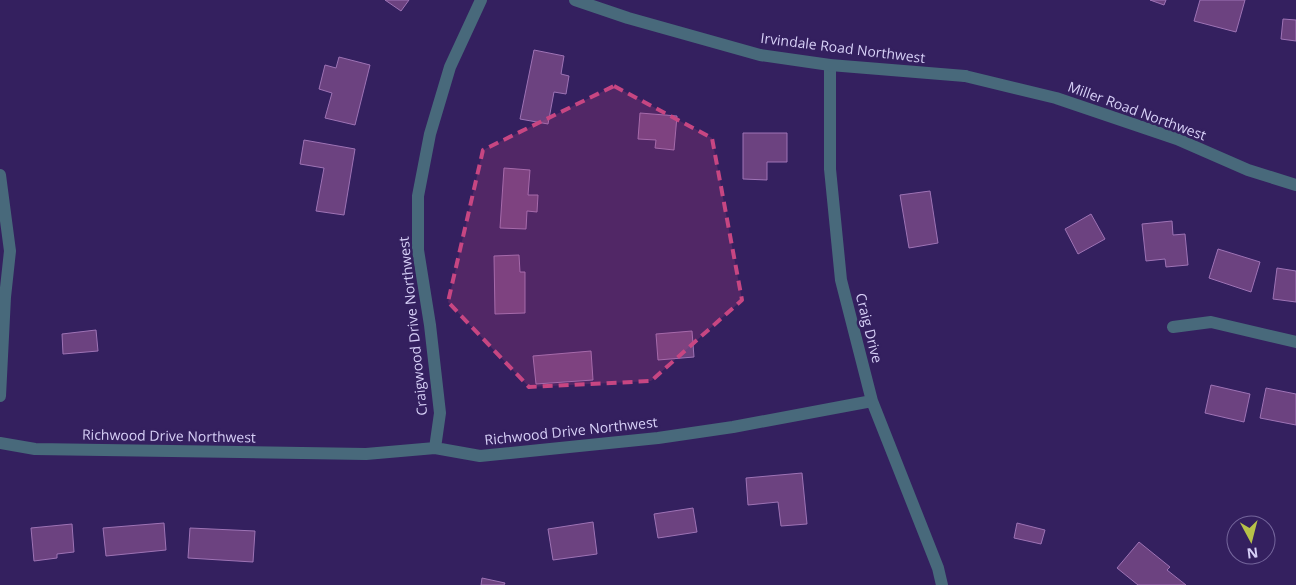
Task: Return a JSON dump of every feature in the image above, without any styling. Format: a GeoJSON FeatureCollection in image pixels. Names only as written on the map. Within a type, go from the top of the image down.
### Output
{"type":"FeatureCollection","features":[{"type":"Feature","properties":{"kind":"street","name":"Craigwood Drive Northwest"},"geometry":{"type":"LineString","coordinates":[[435,448],[440,412],[430,326],[418,250],[418,196],[430,134],[450,67],[480,0]]}},
{"type":"Feature","properties":{"kind":"street","name":"Irvindale Road Northwest"},"geometry":{"type":"LineString","coordinates":[[575,0],[628,18],[760,55],[830,65],[965,76]]}},
{"type":"Feature","properties":{"kind":"street","name":"Craig Drive"},"geometry":{"type":"LineString","coordinates":[[830,65],[830,169],[841,280],[872,401],[938,568],[942,585]]}},
{"type":"Feature","properties":{"kind":"street","name":"Miller Road Northwest"},"geometry":{"type":"LineString","coordinates":[[965,76],[1056,98],[1177,139],[1248,170],[1296,185]]}},
{"type":"Feature","properties":{"kind":"street"},"geometry":{"type":"LineString","coordinates":[[0,175],[10,252],[0,396]]}},
{"type":"Feature","properties":{"kind":"street"},"geometry":{"type":"LineString","coordinates":[[1173,327],[1211,322],[1296,342]]}},
{"type":"Feature","properties":{"kind":"street","name":"Richwood Drive Northwest"},"geometry":{"type":"LineString","coordinates":[[0,443],[35,449],[366,454],[435,448],[480,456],[658,438],[733,427],[872,401]]}},
{"type":"Feature","properties":{"kind":"street"},"geometry":{"type":"LineString","coordinates":[[0,438],[0,443]]}},
{"type":"Feature","properties":{"kind":"highlighted area"},"geometry":{"type":"Polygon","coordinates":[[[614,86],[712,138],[742,300],[651,381],[529,387],[448,302],[483,150],[614,86]]]}},
{"type":"Feature","properties":{"kind":"building"},"geometry":{"type":"Polygon","coordinates":[[[385,0],[409,0],[401,11],[385,0]]]}},
{"type":"Feature","properties":{"kind":"building"},"geometry":{"type":"Polygon","coordinates":[[[1150,0],[1166,0],[1164,5],[1150,0]]]}},
{"type":"Feature","properties":{"kind":"building"},"geometry":{"type":"Polygon","coordinates":[[[1200,0],[1245,0],[1236,32],[1194,21],[1200,0]]]}},
{"type":"Feature","properties":{"kind":"building"},"geometry":{"type":"Polygon","coordinates":[[[1283,19],[1296,20],[1296,41],[1281,39],[1283,19]]]}},
{"type":"Feature","properties":{"kind":"building"},"geometry":{"type":"Polygon","coordinates":[[[534,50],[564,56],[561,74],[569,76],[566,94],[554,92],[548,124],[520,119],[534,50]]]}},
{"type":"Feature","properties":{"kind":"building"},"geometry":{"type":"Polygon","coordinates":[[[339,57],[370,65],[355,125],[325,118],[332,93],[319,89],[325,65],[336,68],[339,57]]]}},
{"type":"Feature","properties":{"kind":"building"},"geometry":{"type":"Polygon","coordinates":[[[640,113],[677,116],[674,150],[655,148],[656,140],[638,139],[640,113]]]}},
{"type":"Feature","properties":{"kind":"building"},"geometry":{"type":"Polygon","coordinates":[[[743,133],[787,133],[787,162],[767,162],[767,180],[743,179],[743,133]]]}},
{"type":"Feature","properties":{"kind":"building"},"geometry":{"type":"Polygon","coordinates":[[[304,140],[355,149],[344,215],[316,211],[324,168],[300,164],[304,140]]]}},
{"type":"Feature","properties":{"kind":"building"},"geometry":{"type":"Polygon","coordinates":[[[504,168],[530,170],[528,195],[538,195],[537,212],[527,211],[526,229],[500,228],[504,168]]]}},
{"type":"Feature","properties":{"kind":"building"},"geometry":{"type":"Polygon","coordinates":[[[930,191],[938,243],[909,248],[900,195],[930,191]]]}},
{"type":"Feature","properties":{"kind":"building"},"geometry":{"type":"Polygon","coordinates":[[[1091,214],[1105,239],[1078,254],[1065,229],[1091,214]]]}},
{"type":"Feature","properties":{"kind":"building"},"geometry":{"type":"Polygon","coordinates":[[[1172,221],[1173,235],[1185,234],[1188,265],[1166,267],[1165,259],[1146,261],[1142,224],[1172,221]]]}},
{"type":"Feature","properties":{"kind":"building"},"geometry":{"type":"Polygon","coordinates":[[[1218,249],[1260,262],[1251,292],[1209,278],[1218,249]]]}},
{"type":"Feature","properties":{"kind":"building"},"geometry":{"type":"Polygon","coordinates":[[[519,255],[520,272],[525,272],[525,313],[495,314],[494,256],[519,255]]]}},
{"type":"Feature","properties":{"kind":"building"},"geometry":{"type":"Polygon","coordinates":[[[1277,268],[1296,271],[1296,302],[1273,299],[1277,268]]]}},
{"type":"Feature","properties":{"kind":"building"},"geometry":{"type":"Polygon","coordinates":[[[96,330],[98,351],[63,354],[62,334],[96,330]]]}},
{"type":"Feature","properties":{"kind":"building"},"geometry":{"type":"Polygon","coordinates":[[[692,331],[694,357],[658,360],[656,334],[692,331]]]}},
{"type":"Feature","properties":{"kind":"building"},"geometry":{"type":"Polygon","coordinates":[[[591,351],[593,380],[536,384],[533,356],[591,351]]]}},
{"type":"Feature","properties":{"kind":"building"},"geometry":{"type":"Polygon","coordinates":[[[1211,385],[1250,394],[1244,422],[1205,413],[1211,385]]]}},
{"type":"Feature","properties":{"kind":"building"},"geometry":{"type":"Polygon","coordinates":[[[1266,388],[1296,394],[1296,425],[1260,418],[1266,388]]]}},
{"type":"Feature","properties":{"kind":"building"},"geometry":{"type":"Polygon","coordinates":[[[802,473],[807,524],[781,526],[778,502],[748,505],[746,478],[802,473]]]}},
{"type":"Feature","properties":{"kind":"building"},"geometry":{"type":"Polygon","coordinates":[[[693,508],[697,532],[658,538],[654,514],[693,508]]]}},
{"type":"Feature","properties":{"kind":"building"},"geometry":{"type":"Polygon","coordinates":[[[593,522],[597,554],[553,560],[548,529],[593,522]]]}},
{"type":"Feature","properties":{"kind":"building"},"geometry":{"type":"Polygon","coordinates":[[[164,523],[166,550],[106,556],[103,528],[164,523]]]}},
{"type":"Feature","properties":{"kind":"building"},"geometry":{"type":"Polygon","coordinates":[[[1017,523],[1045,530],[1041,544],[1014,538],[1017,523]]]}},
{"type":"Feature","properties":{"kind":"building"},"geometry":{"type":"Polygon","coordinates":[[[72,524],[74,552],[57,554],[57,558],[34,561],[31,528],[72,524]]]}},
{"type":"Feature","properties":{"kind":"building"},"geometry":{"type":"Polygon","coordinates":[[[190,528],[255,531],[253,562],[188,558],[190,528]]]}},
{"type":"Feature","properties":{"kind":"building"},"geometry":{"type":"Polygon","coordinates":[[[1139,542],[1170,567],[1167,570],[1186,585],[1138,585],[1117,568],[1139,542]]]}},
{"type":"Feature","properties":{"kind":"building"},"geometry":{"type":"Polygon","coordinates":[[[482,578],[505,583],[504,585],[481,585],[482,578]]]}}]}
